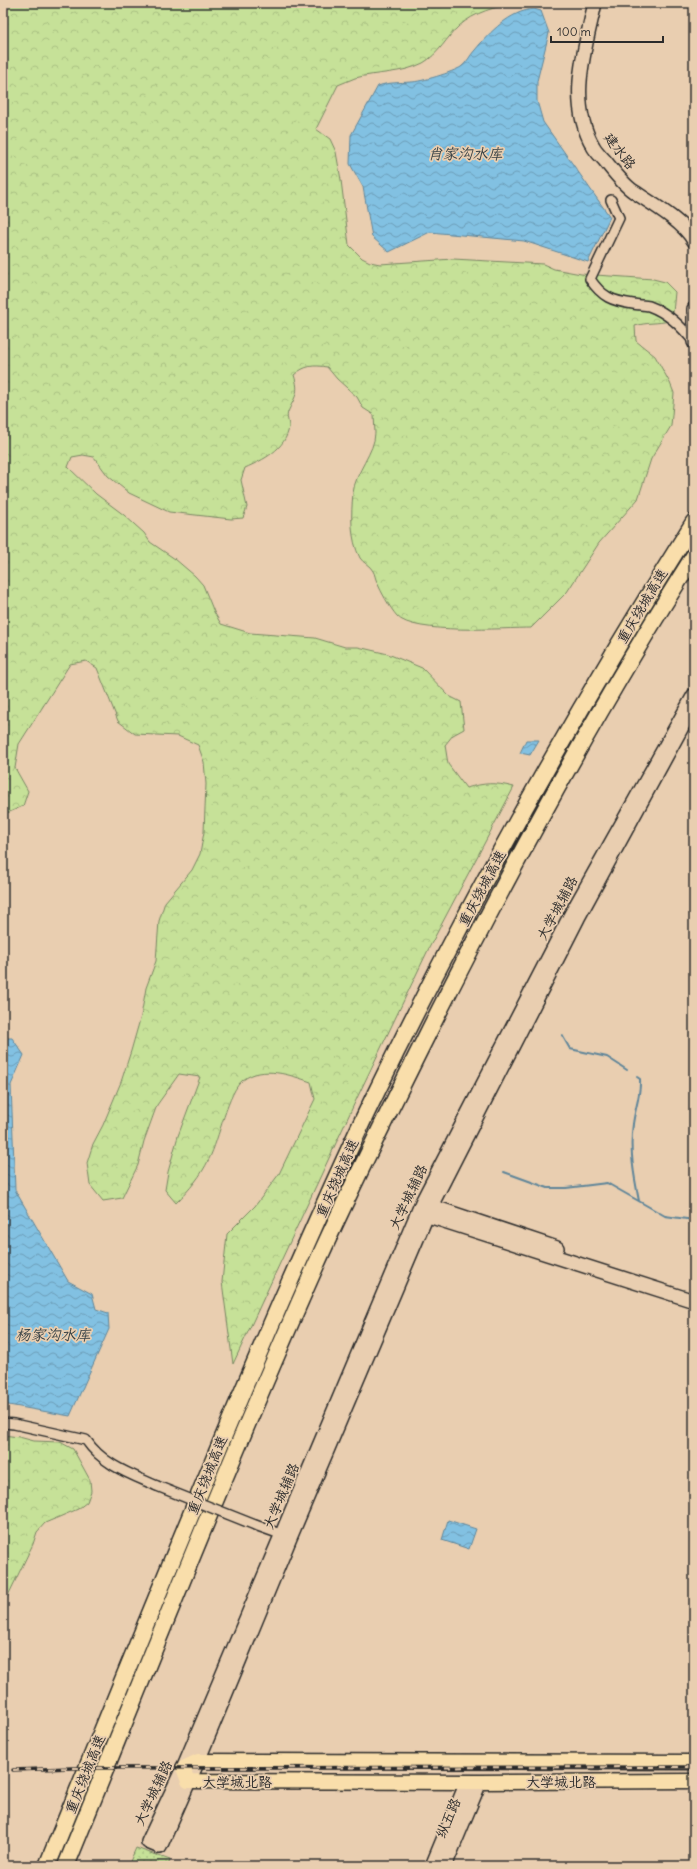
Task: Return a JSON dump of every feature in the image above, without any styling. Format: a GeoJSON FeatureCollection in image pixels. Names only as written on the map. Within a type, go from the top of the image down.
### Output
{"type":"FeatureCollection","features":[{"type":"Feature","properties":{"kind":"highway","name":"重庆绕城高速"},"geometry":{"type":"LineString","coordinates":[[47,1866],[231,1416],[372,1100],[451,946],[534,791],[643,604],[694,522]]}},
{"type":"Feature","properties":{"kind":"highway","name":"重庆绕城高速"},"geometry":{"type":"LineString","coordinates":[[66,1866],[247,1423],[328,1239],[469,952],[546,806],[658,612],[694,556]]}},
{"type":"Feature","properties":{"kind":"main road","name":"大学城北路"},"geometry":{"type":"LineString","coordinates":[[694,1762],[198,1761],[183,1768],[188,1782],[694,1781]]}},
{"type":"Feature","properties":{"kind":"street","name":"建水路"},"geometry":{"type":"LineString","coordinates":[[595,3],[581,64],[578,93],[583,123],[592,146],[615,174],[632,190],[661,208],[694,241]]}},
{"type":"Feature","properties":{"kind":"street"},"geometry":{"type":"LineString","coordinates":[[611,200],[618,218],[590,279],[597,289],[610,299],[647,306],[666,314],[682,326],[694,342]]}},
{"type":"Feature","properties":{"kind":"street"},"geometry":{"type":"LineString","coordinates":[[694,308],[694,342]]}},
{"type":"Feature","properties":{"kind":"street","name":"大学城辅路"},"geometry":{"type":"LineString","coordinates":[[286,1536],[198,1761],[160,1847],[148,1842],[183,1768],[286,1536],[424,1209],[570,916],[694,695]]}},
{"type":"Feature","properties":{"kind":"street","name":"大学城辅路"},"geometry":{"type":"LineString","coordinates":[[424,1209],[578,918],[694,705]]}},
{"type":"Feature","properties":{"kind":"street"},"geometry":{"type":"LineString","coordinates":[[424,1209],[694,1293]]}},
{"type":"Feature","properties":{"kind":"street"},"geometry":{"type":"LineString","coordinates":[[424,1209],[694,1301]]}},
{"type":"Feature","properties":{"kind":"street"},"geometry":{"type":"LineString","coordinates":[[3,1423],[14,1424],[86,1440],[93,1450],[109,1464],[157,1486],[286,1536]]}},
{"type":"Feature","properties":{"kind":"street","name":"纵五路"},"geometry":{"type":"LineString","coordinates":[[432,1866],[474,1782]]}},
{"type":"Feature","properties":{"kind":"street","name":"纵五路"},"geometry":{"type":"LineString","coordinates":[[445,1866],[474,1782]]}},
{"type":"Feature","properties":{"kind":"green space"},"geometry":{"type":"Polygon","coordinates":[[[3,3],[424,3],[430,7],[441,7],[458,3],[515,3],[486,11],[465,21],[454,31],[434,55],[415,67],[355,78],[338,85],[316,129],[330,139],[336,152],[349,245],[362,258],[370,262],[380,264],[453,259],[543,264],[554,269],[581,274],[653,279],[665,282],[675,292],[673,313],[669,321],[635,326],[636,341],[655,356],[674,393],[671,426],[651,459],[638,499],[599,543],[567,592],[531,628],[460,629],[421,626],[406,622],[394,613],[376,581],[374,572],[360,558],[354,543],[352,526],[353,493],[357,477],[374,440],[374,415],[363,408],[357,397],[337,379],[327,367],[310,366],[302,369],[294,375],[297,390],[295,398],[287,414],[289,427],[287,435],[279,448],[273,453],[245,468],[241,480],[247,507],[243,518],[231,519],[169,512],[129,493],[108,476],[94,457],[83,455],[72,457],[68,467],[96,494],[124,515],[144,533],[150,542],[175,559],[195,576],[203,585],[214,612],[221,624],[250,633],[315,638],[345,647],[358,647],[388,654],[422,668],[449,696],[461,702],[464,729],[453,735],[445,745],[448,764],[466,788],[490,784],[501,784],[514,787],[429,948],[357,1098],[233,1364],[222,1282],[227,1234],[255,1206],[279,1174],[315,1099],[311,1082],[286,1074],[268,1072],[251,1075],[243,1080],[233,1094],[228,1105],[213,1151],[206,1165],[195,1182],[176,1203],[165,1190],[168,1172],[178,1136],[200,1077],[179,1074],[157,1105],[144,1141],[138,1165],[122,1198],[103,1201],[90,1185],[87,1163],[93,1144],[103,1125],[121,1082],[131,1051],[141,1016],[146,988],[156,961],[159,921],[165,902],[192,870],[200,854],[204,832],[206,784],[204,762],[198,745],[178,736],[135,734],[118,721],[97,668],[86,661],[70,664],[19,744],[15,768],[28,791],[23,806],[3,815],[3,3]]]}},
{"type":"Feature","properties":{"kind":"green space"},"geometry":{"type":"Polygon","coordinates":[[[3,1435],[34,1441],[60,1442],[73,1449],[90,1480],[91,1491],[87,1502],[78,1509],[45,1523],[37,1532],[33,1544],[3,1606],[3,1435]]]}},
{"type":"Feature","properties":{"kind":"green space"},"geometry":{"type":"Polygon","coordinates":[[[136,1848],[170,1860],[168,1866],[128,1866],[136,1848]]]}},
{"type":"Feature","properties":{"kind":"water","name":"肖家沟水库"},"geometry":{"type":"Polygon","coordinates":[[[534,9],[541,11],[549,33],[537,81],[537,101],[543,122],[610,217],[588,262],[524,241],[430,232],[389,252],[372,237],[363,187],[350,164],[351,135],[378,86],[390,83],[422,80],[457,69],[467,61],[481,43],[501,24],[517,14],[534,9]]]}},
{"type":"Feature","properties":{"kind":"water"},"geometry":{"type":"Polygon","coordinates":[[[526,740],[539,740],[530,755],[520,753],[526,740]]]}},
{"type":"Feature","properties":{"kind":"water","name":"杨家沟水库"},"geometry":{"type":"Polygon","coordinates":[[[3,1038],[12,1038],[24,1055],[11,1085],[15,1190],[68,1281],[92,1294],[96,1309],[108,1313],[109,1329],[70,1416],[3,1404],[3,1038]]]}},
{"type":"Feature","properties":{"kind":"water"},"geometry":{"type":"Polygon","coordinates":[[[448,1520],[476,1529],[469,1549],[442,1540],[448,1520]]]}},
{"type":"Feature","properties":{"kind":"waterway"},"geometry":{"type":"LineString","coordinates":[[562,1035],[570,1049],[607,1057],[627,1070]]}},
{"type":"Feature","properties":{"kind":"waterway"},"geometry":{"type":"LineString","coordinates":[[637,1077],[640,1079],[640,1091],[633,1124],[632,1153],[639,1201]]}},
{"type":"Feature","properties":{"kind":"waterway"},"geometry":{"type":"LineString","coordinates":[[504,1172],[548,1188],[566,1188],[607,1183],[665,1216],[694,1220]]}},
{"type":"Feature","properties":{"kind":"railway"},"geometry":{"type":"LineString","coordinates":[[13,1770],[72,1768],[694,1767]]}}]}
